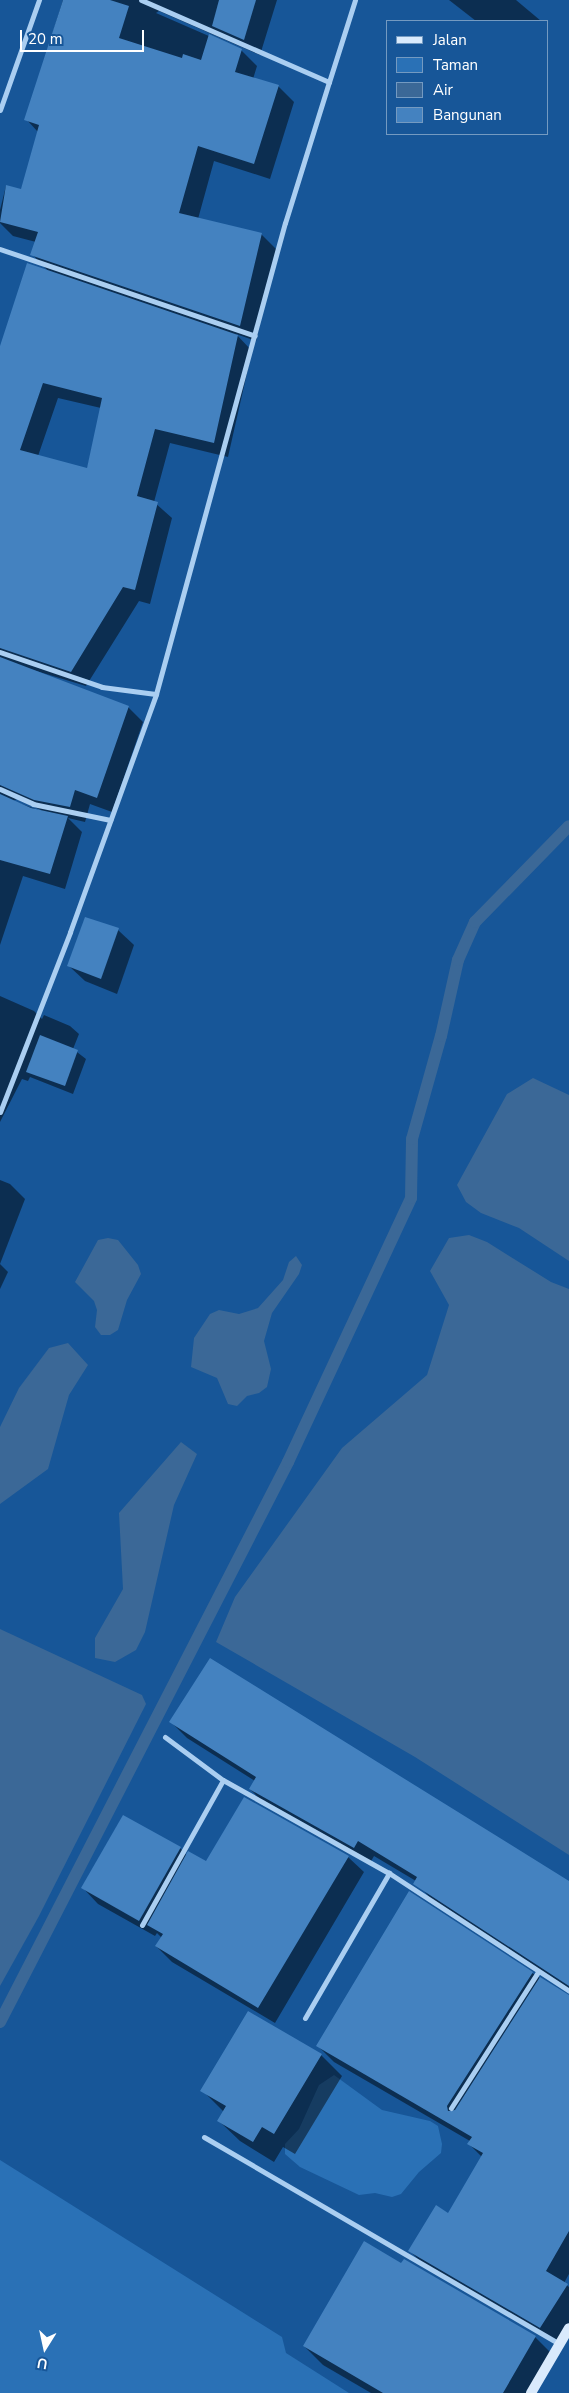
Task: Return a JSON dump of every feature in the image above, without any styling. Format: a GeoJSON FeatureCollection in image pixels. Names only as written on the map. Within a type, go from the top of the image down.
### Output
{"type":"FeatureCollection","features":[{"type":"Feature","properties":{"kind":"street"},"geometry":{"type":"LineString","coordinates":[[0,110],[39,0]]}},
{"type":"Feature","properties":{"kind":"street"},"geometry":{"type":"LineString","coordinates":[[141,0],[330,82]]}},
{"type":"Feature","properties":{"kind":"street"},"geometry":{"type":"LineString","coordinates":[[0,1112],[156,694],[285,223],[355,0]]}},
{"type":"Feature","properties":{"kind":"street"},"geometry":{"type":"LineString","coordinates":[[0,249],[255,336]]}},
{"type":"Feature","properties":{"kind":"street"},"geometry":{"type":"LineString","coordinates":[[0,652],[102,687],[156,694]]}},
{"type":"Feature","properties":{"kind":"street"},"geometry":{"type":"LineString","coordinates":[[0,789],[33,804],[110,820]]}},
{"type":"Feature","properties":{"kind":"street"},"geometry":{"type":"LineString","coordinates":[[166,1737],[223,1780],[389,1873],[569,1991]]}},
{"type":"Feature","properties":{"kind":"street"},"geometry":{"type":"LineString","coordinates":[[142,1925],[223,1780]]}},
{"type":"Feature","properties":{"kind":"street"},"geometry":{"type":"LineString","coordinates":[[305,2018],[389,1873]]}},
{"type":"Feature","properties":{"kind":"street"},"geometry":{"type":"LineString","coordinates":[[452,2108],[538,1972]]}},
{"type":"Feature","properties":{"kind":"street"},"geometry":{"type":"LineString","coordinates":[[204,2137],[559,2344]]}},
{"type":"Feature","properties":{"kind":"street"},"geometry":{"type":"LineString","coordinates":[[531,2393],[569,2328]]}},
{"type":"Feature","properties":{"kind":"green space"},"geometry":{"type":"Polygon","coordinates":[[[334,2075],[382,2110],[430,2121],[438,2126],[442,2144],[441,2153],[419,2172],[401,2194],[392,2197],[375,2193],[359,2195],[300,2167],[285,2154],[285,2144],[299,2129],[319,2085],[334,2075]]]}},
{"type":"Feature","properties":{"kind":"green space"},"geometry":{"type":"Polygon","coordinates":[[[0,2160],[282,2337],[286,2353],[349,2393],[0,2393],[0,2160]]]}},
{"type":"Feature","properties":{"kind":"water"},"geometry":{"type":"Polygon","coordinates":[[[533,1078],[569,1095],[569,1261],[519,1228],[481,1213],[466,1202],[457,1185],[507,1094],[533,1078]]]}},
{"type":"Feature","properties":{"kind":"water"},"geometry":{"type":"Polygon","coordinates":[[[469,1235],[487,1242],[551,1282],[569,1289],[569,1855],[415,1757],[216,1642],[235,1597],[342,1448],[427,1375],[449,1305],[430,1271],[449,1238],[469,1235]]]}},
{"type":"Feature","properties":{"kind":"water"},"geometry":{"type":"Polygon","coordinates":[[[108,1238],[118,1240],[138,1265],[141,1274],[127,1300],[118,1330],[110,1335],[101,1335],[95,1327],[97,1310],[94,1301],[75,1282],[98,1240],[108,1238]]]}},
{"type":"Feature","properties":{"kind":"water"},"geometry":{"type":"Polygon","coordinates":[[[296,1256],[302,1265],[299,1274],[272,1313],[264,1341],[271,1369],[267,1387],[259,1393],[247,1396],[237,1406],[228,1404],[217,1378],[191,1367],[194,1338],[210,1314],[219,1310],[239,1314],[258,1308],[283,1280],[289,1262],[296,1256]]]}},
{"type":"Feature","properties":{"kind":"water"},"geometry":{"type":"Polygon","coordinates":[[[68,1343],[88,1365],[69,1395],[48,1469],[0,1504],[0,1427],[19,1388],[49,1348],[68,1343]]]}},
{"type":"Feature","properties":{"kind":"water"},"geometry":{"type":"Polygon","coordinates":[[[181,1442],[197,1454],[174,1505],[145,1632],[136,1650],[115,1662],[95,1658],[95,1638],[123,1589],[119,1513],[181,1442]]]}},
{"type":"Feature","properties":{"kind":"water"},"geometry":{"type":"Polygon","coordinates":[[[0,1629],[142,1695],[146,1704],[39,1916],[0,1986],[0,1629]]]}},
{"type":"Feature","properties":{"kind":"building"},"geometry":{"type":"Polygon","coordinates":[[[63,0],[110,0],[129,6],[119,38],[182,58],[183,54],[201,60],[209,34],[242,49],[235,72],[279,85],[254,164],[198,146],[179,213],[262,233],[240,326],[30,255],[38,232],[0,222],[6,185],[21,189],[39,125],[24,120],[63,0]]]}},
{"type":"Feature","properties":{"kind":"building"},"geometry":{"type":"Polygon","coordinates":[[[219,0],[256,0],[244,40],[212,26],[219,0]]]}},
{"type":"Feature","properties":{"kind":"building"},"geometry":{"type":"Polygon","coordinates":[[[27,263],[238,335],[214,443],[155,429],[137,496],[158,502],[135,590],[123,587],[71,672],[0,648],[0,346],[27,263]],[[43,383],[20,450],[87,468],[102,398],[43,383]]]}},
{"type":"Feature","properties":{"kind":"building"},"geometry":{"type":"Polygon","coordinates":[[[0,657],[129,706],[97,798],[75,790],[70,807],[34,800],[0,785],[0,657]]]}},
{"type":"Feature","properties":{"kind":"building"},"geometry":{"type":"Polygon","coordinates":[[[0,794],[31,808],[68,816],[50,874],[0,860],[0,794]]]}},
{"type":"Feature","properties":{"kind":"building"},"geometry":{"type":"Polygon","coordinates":[[[85,917],[119,928],[101,979],[67,966],[85,917]]]}},
{"type":"Feature","properties":{"kind":"building"},"geometry":{"type":"Polygon","coordinates":[[[40,1035],[78,1050],[65,1086],[26,1072],[40,1035]]]}},
{"type":"Feature","properties":{"kind":"building"},"geometry":{"type":"Polygon","coordinates":[[[210,1658],[569,1881],[569,1986],[413,1884],[417,1877],[358,1841],[354,1848],[249,1789],[256,1777],[169,1722],[210,1658]]]}},
{"type":"Feature","properties":{"kind":"building"},"geometry":{"type":"Polygon","coordinates":[[[244,1797],[349,1856],[258,2008],[155,1946],[163,1934],[147,1925],[188,1851],[206,1861],[244,1797]]]}},
{"type":"Feature","properties":{"kind":"building"},"geometry":{"type":"Polygon","coordinates":[[[123,1815],[181,1847],[139,1921],[81,1888],[123,1815]]]}},
{"type":"Feature","properties":{"kind":"building"},"geometry":{"type":"Polygon","coordinates":[[[409,1891],[533,1972],[447,2106],[448,2111],[455,2110],[540,1977],[569,1995],[569,2231],[546,2271],[568,2284],[540,2328],[408,2251],[436,2205],[448,2213],[483,2153],[467,2144],[472,2137],[316,2046],[409,1891]]]}},
{"type":"Feature","properties":{"kind":"building"},"geometry":{"type":"Polygon","coordinates":[[[248,2011],[322,2054],[274,2134],[262,2127],[253,2142],[217,2121],[226,2106],[200,2091],[248,2011]]]}},
{"type":"Feature","properties":{"kind":"building"},"geometry":{"type":"Polygon","coordinates":[[[364,2241],[401,2263],[404,2259],[536,2336],[503,2393],[383,2393],[303,2346],[364,2241]]]}},
{"type":"Feature","properties":{"kind":"waterway"},"geometry":{"type":"LineString","coordinates":[[0,2022],[288,1462],[411,1198],[412,1139],[441,1036],[458,960],[475,922],[569,826]]}}]}
